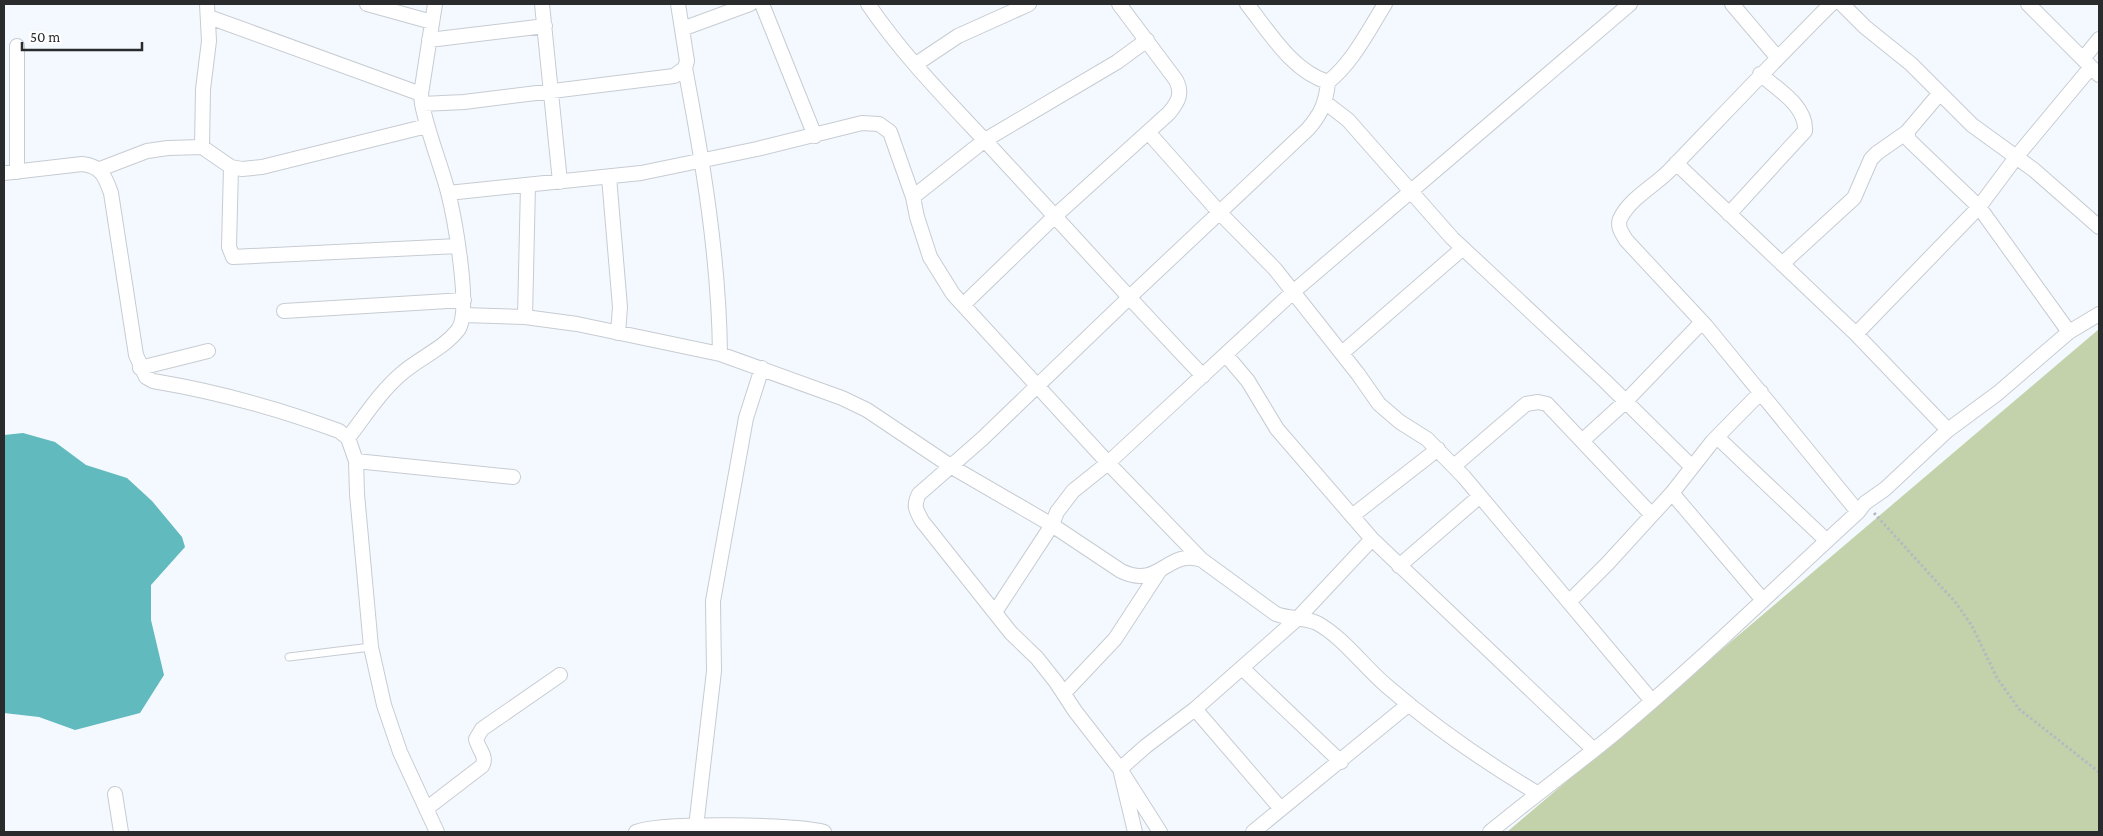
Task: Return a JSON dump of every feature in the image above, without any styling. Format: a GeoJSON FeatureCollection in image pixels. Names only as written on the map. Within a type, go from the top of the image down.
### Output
{"type":"FeatureCollection","features":[{"type":"Feature","properties":{"kind":"street"},"geometry":{"type":"LineString","coordinates":[[367,4],[432,22]]}},
{"type":"Feature","properties":{"kind":"street"},"geometry":{"type":"LineString","coordinates":[[348,438],[379,397],[401,374],[448,340],[460,328],[463,315],[464,300],[458,246],[448,193],[427,126],[421,99],[435,4]]}},
{"type":"Feature","properties":{"kind":"street"},"geometry":{"type":"LineString","coordinates":[[542,4],[560,182]]}},
{"type":"Feature","properties":{"kind":"street"},"geometry":{"type":"LineString","coordinates":[[678,4],[686,48],[685,68],[701,161],[718,292],[720,354]]}},
{"type":"Feature","properties":{"kind":"street"},"geometry":{"type":"LineString","coordinates":[[682,29],[750,4]]}},
{"type":"Feature","properties":{"kind":"street"},"geometry":{"type":"LineString","coordinates":[[762,4],[815,136]]}},
{"type":"Feature","properties":{"kind":"street"},"geometry":{"type":"LineString","coordinates":[[868,4],[916,64],[1128,298],[1203,376]]}},
{"type":"Feature","properties":{"kind":"street"},"geometry":{"type":"LineString","coordinates":[[916,64],[958,36],[1029,4]]}},
{"type":"Feature","properties":{"kind":"street"},"geometry":{"type":"LineString","coordinates":[[963,305],[1055,216],[1148,132],[1175,106],[1180,97],[1180,88],[1147,40],[1119,4]]}},
{"type":"Feature","properties":{"kind":"street"},"geometry":{"type":"LineString","coordinates":[[1247,4],[1280,46],[1304,71],[1314,78],[1328,82]]}},
{"type":"Feature","properties":{"kind":"street"},"geometry":{"type":"LineString","coordinates":[[1160,832],[1120,769],[1037,658],[1011,634],[915,510],[916,501],[920,494],[952,467],[1308,129],[1320,115],[1326,103],[1328,82],[1340,73],[1351,58],[1385,4]]}},
{"type":"Feature","properties":{"kind":"street"},"geometry":{"type":"LineString","coordinates":[[995,612],[1052,525],[1057,512],[1073,491],[1108,464],[1293,292],[1630,4]]}},
{"type":"Feature","properties":{"kind":"street"},"geometry":{"type":"LineString","coordinates":[[1732,4],[1777,57]]}},
{"type":"Feature","properties":{"kind":"street"},"geometry":{"type":"LineString","coordinates":[[1831,4],[1760,74],[1676,163],[1630,205],[1619,221],[1619,230],[1702,322],[1862,508]]}},
{"type":"Feature","properties":{"kind":"street"},"geometry":{"type":"LineString","coordinates":[[1842,4],[1865,27],[1911,64],[1972,125],[2017,156],[2099,227]]}},
{"type":"Feature","properties":{"kind":"street"},"geometry":{"type":"LineString","coordinates":[[2028,4],[2091,67]]}},
{"type":"Feature","properties":{"kind":"street"},"geometry":{"type":"LineString","coordinates":[[202,147],[203,89],[209,41],[208,10],[421,99],[464,102],[552,90],[622,84],[674,76],[685,68]]}},
{"type":"Feature","properties":{"kind":"street"},"geometry":{"type":"LineString","coordinates":[[429,40],[545,26]]}},
{"type":"Feature","properties":{"kind":"street"},"geometry":{"type":"LineString","coordinates":[[1856,334],[1979,207],[2017,156],[2091,67],[2099,39]]}},
{"type":"Feature","properties":{"kind":"street"},"geometry":{"type":"LineString","coordinates":[[913,197],[985,140],[1117,62],[1147,40]]}},
{"type":"Feature","properties":{"kind":"street"},"geometry":{"type":"LineString","coordinates":[[17,46],[11,173],[82,164],[100,169],[147,151],[202,147],[231,167],[242,169],[262,167],[427,126]]}},
{"type":"Feature","properties":{"kind":"street"},"geometry":{"type":"LineString","coordinates":[[1729,214],[1805,131],[1806,122],[1801,112],[1760,74]]}},
{"type":"Feature","properties":{"kind":"street"},"geometry":{"type":"LineString","coordinates":[[1782,264],[1854,198],[1871,160],[1877,153],[1907,132],[1940,93]]}},
{"type":"Feature","properties":{"kind":"street"},"geometry":{"type":"LineString","coordinates":[[1326,103],[1348,120],[1463,248],[1626,401],[1692,467]]}},
{"type":"Feature","properties":{"kind":"street"},"geometry":{"type":"LineString","coordinates":[[448,193],[641,173],[815,136],[862,123],[879,124],[890,132],[913,197],[917,217],[930,257],[953,294],[1108,464],[1202,560],[1276,614],[1288,619],[1314,622],[1330,633],[1409,704],[1502,772],[1537,793]]}},
{"type":"Feature","properties":{"kind":"street"},"geometry":{"type":"LineString","coordinates":[[1148,132],[1293,292],[1342,353],[1378,404],[1438,449],[1454,466],[1652,701]]}},
{"type":"Feature","properties":{"kind":"street"},"geometry":{"type":"LineString","coordinates":[[1907,132],[1909,140],[1914,146],[1955,182],[1979,207],[2069,332]]}},
{"type":"Feature","properties":{"kind":"street"},"geometry":{"type":"LineString","coordinates":[[1676,163],[1856,334],[1948,430]]}},
{"type":"Feature","properties":{"kind":"street"},"geometry":{"type":"LineString","coordinates":[[231,167],[229,247],[233,257],[458,246]]}},
{"type":"Feature","properties":{"kind":"street"},"geometry":{"type":"LineString","coordinates":[[100,169],[111,193],[136,355],[140,368],[146,377],[153,381],[215,392],[263,405],[340,431],[348,438],[356,461],[356,494],[371,647],[400,752],[436,832]]}},
{"type":"Feature","properties":{"kind":"street"},"geometry":{"type":"LineString","coordinates":[[609,177],[620,307],[618,333]]}},
{"type":"Feature","properties":{"kind":"street"},"geometry":{"type":"LineString","coordinates":[[525,317],[528,185]]}},
{"type":"Feature","properties":{"kind":"street"},"geometry":{"type":"LineString","coordinates":[[1342,353],[1463,248]]}},
{"type":"Feature","properties":{"kind":"street"},"geometry":{"type":"LineString","coordinates":[[284,312],[464,300]]}},
{"type":"Feature","properties":{"kind":"street"},"geometry":{"type":"LineString","coordinates":[[1490,832],[1537,793],[1594,750],[1729,634],[1762,599],[1948,430],[1998,393],[2069,332],[2099,314]]}},
{"type":"Feature","properties":{"kind":"street"},"geometry":{"type":"LineString","coordinates":[[463,315],[525,317],[618,333],[720,354],[762,368],[867,410],[952,467],[1052,525],[1106,562],[1132,576],[1151,576],[1184,557],[1202,560]]}},
{"type":"Feature","properties":{"kind":"street"},"geometry":{"type":"LineString","coordinates":[[1582,440],[1626,401],[1702,322]]}},
{"type":"Feature","properties":{"kind":"street"},"geometry":{"type":"LineString","coordinates":[[140,368],[208,351]]}},
{"type":"Feature","properties":{"kind":"street"},"geometry":{"type":"LineString","coordinates":[[1226,355],[1248,381],[1277,429],[1372,539],[1594,750]]}},
{"type":"Feature","properties":{"kind":"street"},"geometry":{"type":"LineString","coordinates":[[696,827],[714,671],[714,601],[746,418],[762,368]]}},
{"type":"Feature","properties":{"kind":"street"},"geometry":{"type":"LineString","coordinates":[[1570,602],[1608,564],[1672,493],[1717,437],[1761,392]]}},
{"type":"Feature","properties":{"kind":"street"},"geometry":{"type":"LineString","coordinates":[[1454,466],[1526,404],[1538,402],[1547,404],[1652,514]]}},
{"type":"Feature","properties":{"kind":"street"},"geometry":{"type":"LineString","coordinates":[[1717,437],[1827,541]]}},
{"type":"Feature","properties":{"kind":"street"},"geometry":{"type":"LineString","coordinates":[[1352,516],[1438,449]]}},
{"type":"Feature","properties":{"kind":"street"},"geometry":{"type":"LineString","coordinates":[[356,461],[513,477]]}},
{"type":"Feature","properties":{"kind":"street"},"geometry":{"type":"LineString","coordinates":[[1672,493],[1762,599]]}},
{"type":"Feature","properties":{"kind":"street"},"geometry":{"type":"LineString","coordinates":[[1399,566],[1480,496]]}},
{"type":"Feature","properties":{"kind":"street"},"geometry":{"type":"LineString","coordinates":[[1120,769],[1146,746],[1195,710],[1297,619],[1372,539]]}},
{"type":"Feature","properties":{"kind":"street"},"geometry":{"type":"LineString","coordinates":[[1064,694],[1115,639],[1160,570]]}},
{"type":"Feature","properties":{"kind":"street"},"geometry":{"type":"LineString","coordinates":[[1242,668],[1341,762]]}},
{"type":"Feature","properties":{"kind":"street"},"geometry":{"type":"LineString","coordinates":[[426,809],[485,762],[476,739],[482,729],[560,674]]}},
{"type":"Feature","properties":{"kind":"street"},"geometry":{"type":"LineString","coordinates":[[1253,832],[1341,762],[1409,704]]}},
{"type":"Feature","properties":{"kind":"street"},"geometry":{"type":"LineString","coordinates":[[1195,710],[1281,810]]}},
{"type":"Feature","properties":{"kind":"street"},"geometry":{"type":"LineString","coordinates":[[1120,769],[1135,832]]}},
{"type":"Feature","properties":{"kind":"street"},"geometry":{"type":"LineString","coordinates":[[115,794],[121,832]]}},
{"type":"Feature","properties":{"kind":"street"},"geometry":{"type":"LineString","coordinates":[[636,832],[645,828],[696,827],[785,827],[824,832]]}},
{"type":"Feature","properties":{"kind":"lane"},"geometry":{"type":"LineString","coordinates":[[289,657],[371,647]]}},
{"type":"Feature","properties":{"kind":"path"},"geometry":{"type":"LineString","coordinates":[[1862,508],[1956,603],[1987,653],[1997,678],[2019,709],[2099,772]]}},
{"type":"Feature","properties":{"kind":"green space"},"geometry":{"type":"Polygon","coordinates":[[[2099,329],[2099,832],[1507,832],[2099,329]]]}},
{"type":"Feature","properties":{"kind":"water"},"geometry":{"type":"Polygon","coordinates":[[[23,433],[55,442],[86,465],[127,478],[152,501],[182,537],[185,547],[151,585],[151,620],[164,675],[140,713],[75,730],[39,717],[4,713],[4,435],[23,433]]]}}]}
